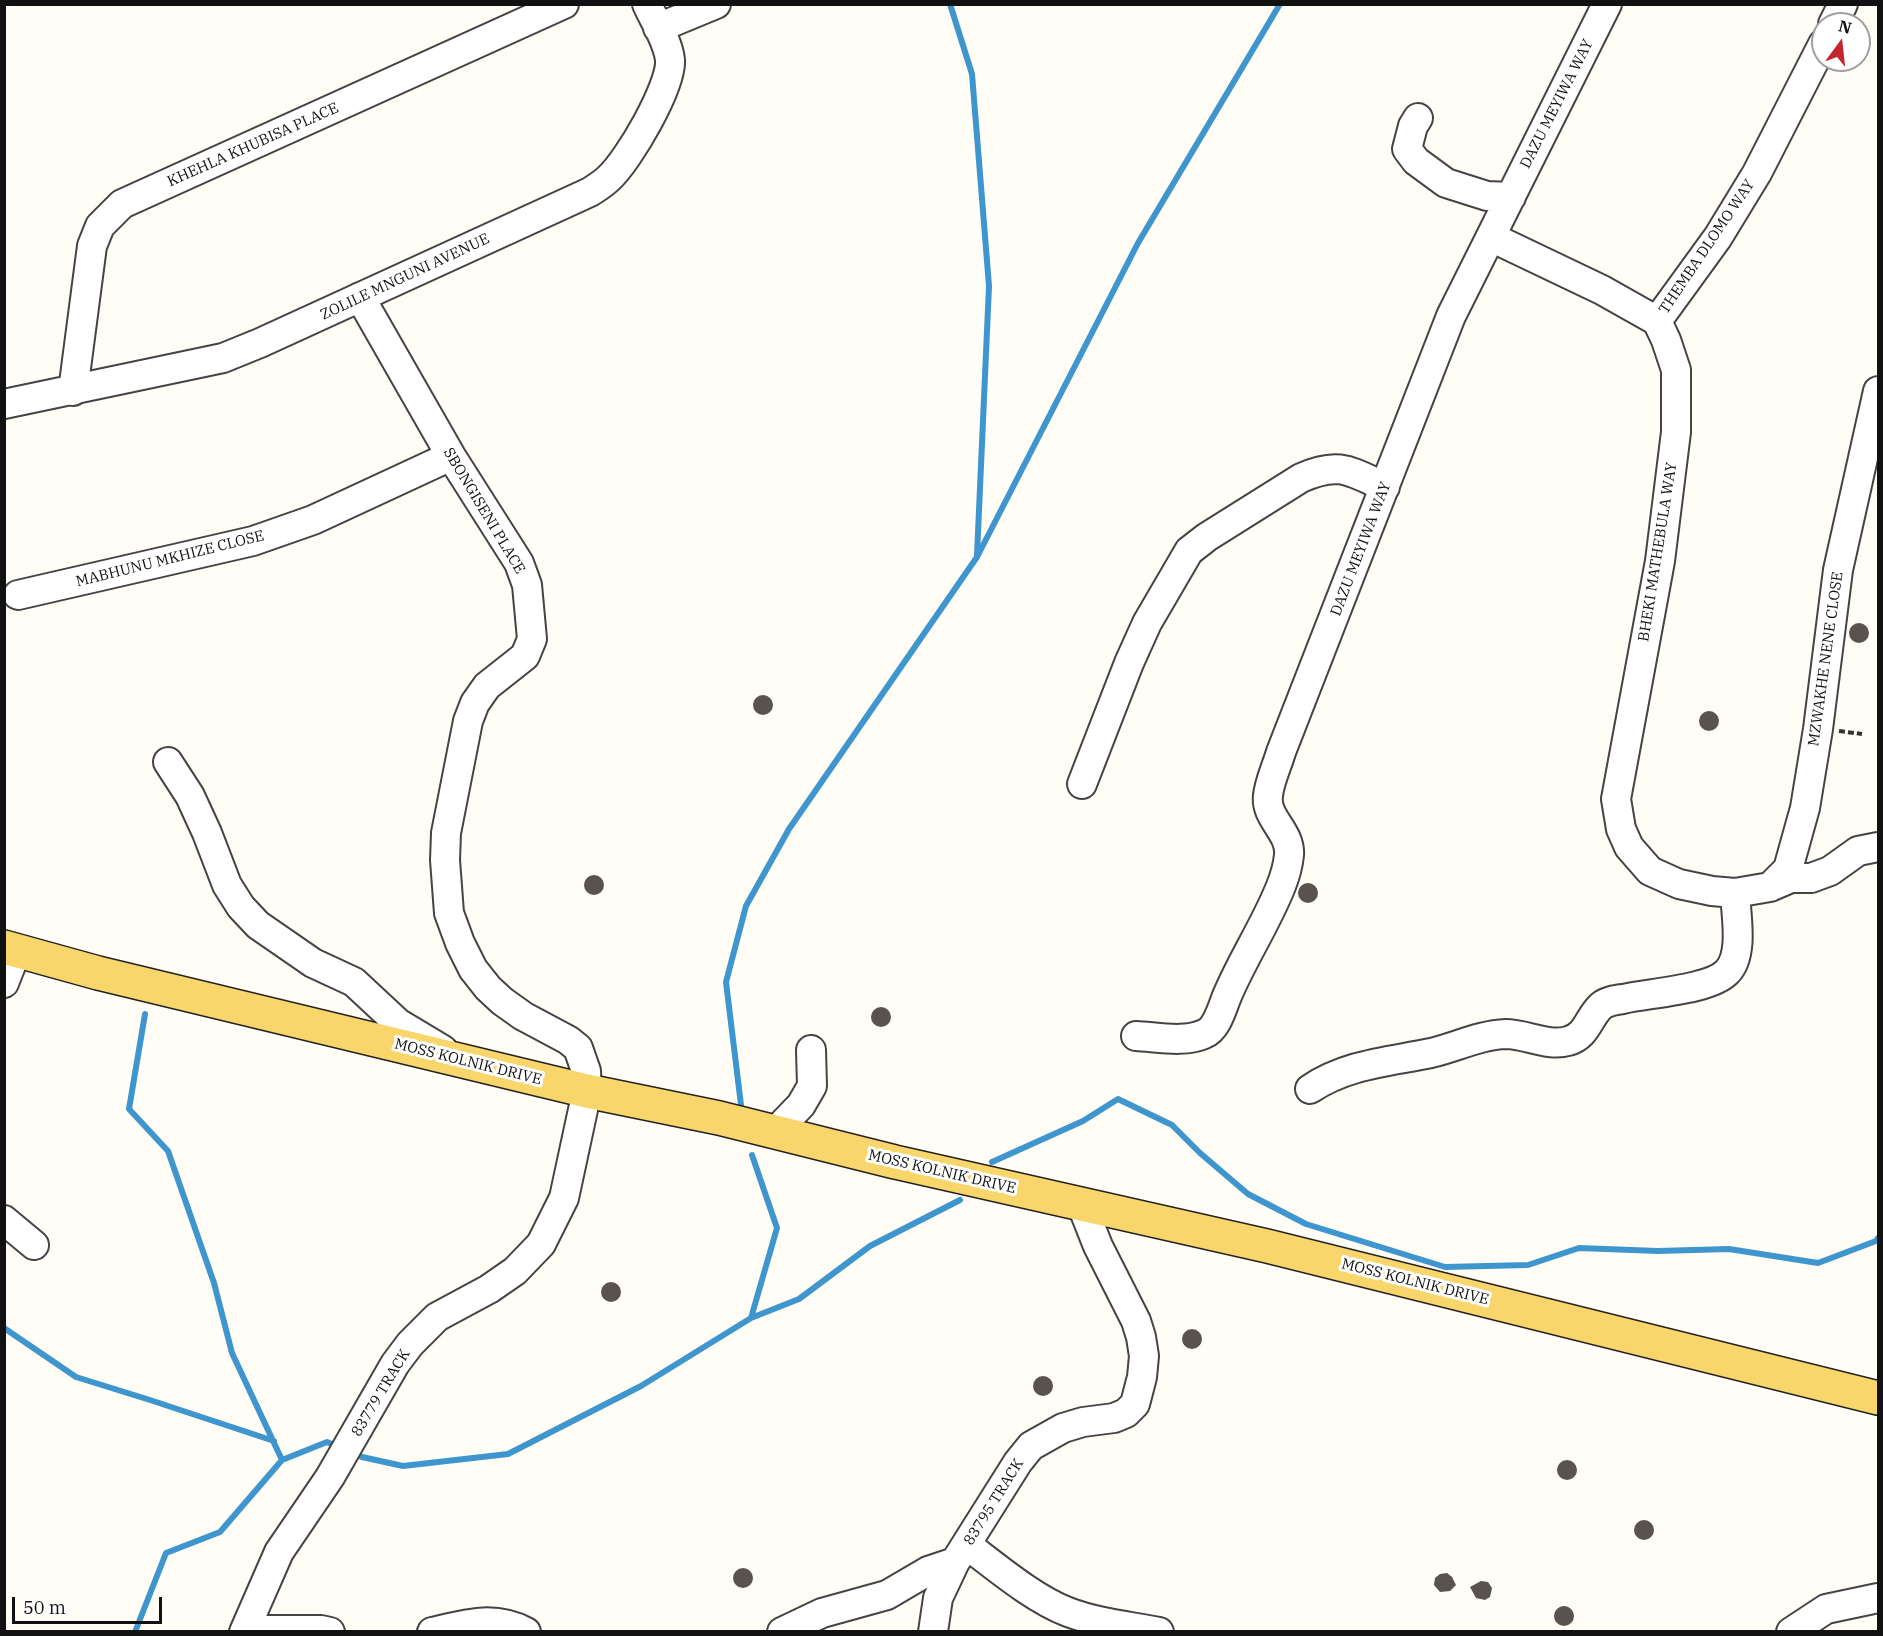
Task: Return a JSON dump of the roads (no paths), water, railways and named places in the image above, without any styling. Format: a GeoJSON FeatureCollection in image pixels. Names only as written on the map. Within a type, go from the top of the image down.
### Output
{"type":"FeatureCollection","features":[{"type":"Feature","properties":{"kind":"main road","name":"MOSS KOLNIK DRIVE"},"geometry":{"type":"LineString","coordinates":[[11,949],[587,1091],[719,1118],[895,1162],[1267,1246],[1878,1398]]}},
{"type":"Feature","properties":{"kind":"street","name":"KHEHLA KHUBISA PLACE"},"geometry":{"type":"LineString","coordinates":[[73,391],[92,246],[100,226],[122,204],[564,4]]}},
{"type":"Feature","properties":{"kind":"street"},"geometry":{"type":"LineString","coordinates":[[653,16],[716,4]]}},
{"type":"Feature","properties":{"kind":"street","name":"DAZU MEYIWA WAY"},"geometry":{"type":"LineString","coordinates":[[1136,1036],[1195,1037],[1206,1034],[1223,1007],[1240,966],[1274,902],[1287,868],[1289,845],[1273,815],[1268,796],[1281,752],[1451,316],[1607,4]]}},
{"type":"Feature","properties":{"kind":"street","name":"ZOLILE MNGUNI AVENUE"},"geometry":{"type":"LineString","coordinates":[[4,404],[223,358],[590,192],[609,178],[626,157],[650,118],[669,76],[669,51],[653,16]]}},
{"type":"Feature","properties":{"kind":"street","name":"THEMBA DLOMO WAY"},"geometry":{"type":"LineString","coordinates":[[1657,321],[1718,237],[1757,173],[1811,67]]}},
{"type":"Feature","properties":{"kind":"street"},"geometry":{"type":"LineString","coordinates":[[1418,118],[1413,126],[1407,149],[1416,161],[1446,183],[1487,196],[1511,197]]}},
{"type":"Feature","properties":{"kind":"street"},"geometry":{"type":"LineString","coordinates":[[1491,237],[1602,290],[1657,321]]}},
{"type":"Feature","properties":{"kind":"street","name":"SBONGISENI PLACE"},"geometry":{"type":"LineString","coordinates":[[360,297],[451,456],[519,563],[527,585],[532,639],[525,656],[487,687],[475,703],[468,721],[446,833],[445,860],[449,913],[473,969],[488,988],[523,1016],[568,1040],[578,1048],[586,1071],[587,1091]]}},
{"type":"Feature","properties":{"kind":"street","name":"BHEKI MATHEBULA WAY"},"geometry":{"type":"LineString","coordinates":[[1657,321],[1676,370],[1676,432],[1660,561],[1616,799],[1621,829],[1629,847],[1650,871],[1679,884],[1735,893]]}},
{"type":"Feature","properties":{"kind":"street","name":"MZWAKHE NENE CLOSE"},"geometry":{"type":"LineString","coordinates":[[1770,886],[1788,868],[1804,808],[1818,729],[1838,570],[1878,391]]}},
{"type":"Feature","properties":{"kind":"street","name":"MABHUNU MKHIZE CLOSE"},"geometry":{"type":"LineString","coordinates":[[18,595],[253,541],[314,520],[451,456]]}},
{"type":"Feature","properties":{"kind":"street"},"geometry":{"type":"LineString","coordinates":[[1082,784],[1147,622],[1189,551],[1207,537],[1301,478],[1318,470],[1346,469],[1385,487]]}},
{"type":"Feature","properties":{"kind":"street"},"geometry":{"type":"LineString","coordinates":[[168,762],[190,796],[227,885],[241,907],[258,925],[313,963],[354,982],[398,1023],[417,1036],[466,1062]]}},
{"type":"Feature","properties":{"kind":"street"},"geometry":{"type":"LineString","coordinates":[[1310,1089],[1327,1077],[1349,1069],[1378,1061],[1431,1053],[1492,1035],[1512,1034],[1550,1042],[1565,1042],[1579,1038],[1593,1016],[1608,1002],[1649,993],[1696,987],[1728,972],[1737,951],[1735,893],[1770,886],[1791,878],[1811,878],[1830,871],[1858,851],[1878,847]]}},
{"type":"Feature","properties":{"kind":"street"},"geometry":{"type":"LineString","coordinates":[[4,983],[11,949]]}},
{"type":"Feature","properties":{"kind":"street"},"geometry":{"type":"LineString","coordinates":[[775,1132],[801,1105],[812,1086],[811,1050]]}},
{"type":"Feature","properties":{"kind":"street","name":"83779 TRACK"},"geometry":{"type":"LineString","coordinates":[[244,1631],[279,1552],[330,1477],[395,1364],[423,1329],[450,1308],[489,1289],[515,1271],[541,1244],[564,1198],[587,1091]]}},
{"type":"Feature","properties":{"kind":"street","name":"83795 TRACK"},"geometry":{"type":"LineString","coordinates":[[933,1632],[938,1598],[961,1554],[1018,1462],[1031,1446],[1063,1428],[1083,1422],[1114,1418],[1126,1413],[1135,1404],[1142,1377],[1144,1356],[1141,1337],[1131,1310],[1098,1246],[1081,1203]]}},
{"type":"Feature","properties":{"kind":"street"},"geometry":{"type":"LineString","coordinates":[[4,1220],[34,1245]]}},
{"type":"Feature","properties":{"kind":"street"},"geometry":{"type":"LineString","coordinates":[[782,1632],[822,1613],[887,1595],[961,1554],[997,1569],[1067,1611],[1106,1623],[1159,1632]]}},
{"type":"Feature","properties":{"kind":"street"},"geometry":{"type":"LineString","coordinates":[[1791,1632],[1826,1609],[1878,1598]]}},
{"type":"Feature","properties":{"kind":"street"},"geometry":{"type":"LineString","coordinates":[[432,1632],[478,1622],[500,1622],[526,1632]]}},
{"type":"Feature","properties":{"kind":"street"},"geometry":{"type":"LineString","coordinates":[[244,1631],[321,1630],[330,1632]]}},
{"type":"Feature","properties":{"kind":"waterway"},"geometry":{"type":"LineString","coordinates":[[950,4],[972,74],[989,286],[977,555]]}},
{"type":"Feature","properties":{"kind":"waterway"},"geometry":{"type":"LineString","coordinates":[[741,1105],[726,982],[746,906],[789,829],[977,557],[1138,243],[1280,4]]}},
{"type":"Feature","properties":{"kind":"waterway"},"geometry":{"type":"LineString","coordinates":[[145,1014],[129,1109],[168,1151],[214,1283],[232,1353],[282,1460]]}},
{"type":"Feature","properties":{"kind":"waterway"},"geometry":{"type":"LineString","coordinates":[[992,1162],[1083,1121],[1118,1099],[1172,1125],[1200,1153],[1248,1194],[1306,1224],[1445,1267],[1528,1265],[1579,1248],[1658,1251],[1729,1249],[1818,1263],[1876,1241],[1878,1238]]}},
{"type":"Feature","properties":{"kind":"waterway"},"geometry":{"type":"LineString","coordinates":[[351,1452],[362,1457],[403,1466],[508,1454],[641,1386],[751,1318],[777,1228],[752,1155]]}},
{"type":"Feature","properties":{"kind":"waterway"},"geometry":{"type":"LineString","coordinates":[[751,1318],[799,1299],[870,1246],[960,1200]]}},
{"type":"Feature","properties":{"kind":"waterway"},"geometry":{"type":"LineString","coordinates":[[4,1328],[76,1377],[274,1441]]}},
{"type":"Feature","properties":{"kind":"waterway"},"geometry":{"type":"LineString","coordinates":[[135,1632],[166,1553],[220,1532],[282,1460],[327,1442],[339,1447]]}}]}
